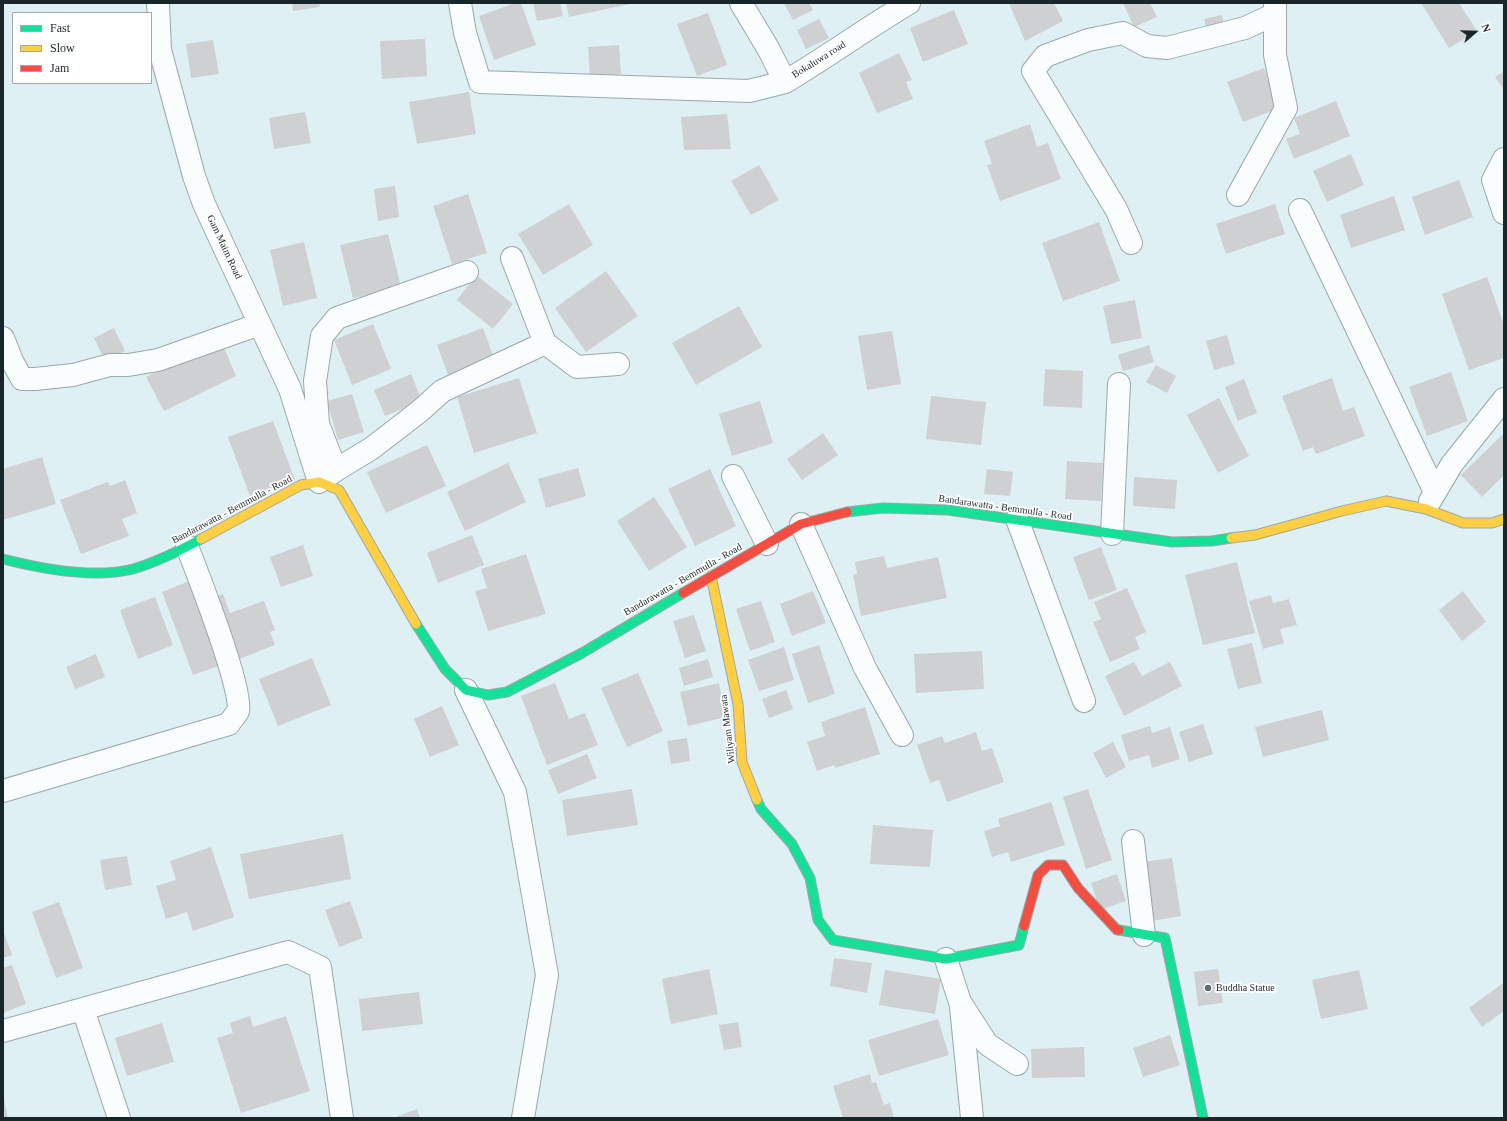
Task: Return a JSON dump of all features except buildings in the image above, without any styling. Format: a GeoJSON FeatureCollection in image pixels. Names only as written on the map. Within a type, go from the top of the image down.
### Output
{"type":"FeatureCollection","features":[{"type":"Feature","properties":{"kind":"street","name":"Gam Maim Road"},"geometry":{"type":"LineString","coordinates":[[158,3],[160,50],[194,176],[204,204],[290,389],[328,476]]}},
{"type":"Feature","properties":{"kind":"street"},"geometry":{"type":"LineString","coordinates":[[460,3],[465,33],[480,82],[749,91],[785,82]]}},
{"type":"Feature","properties":{"kind":"street","name":"Bokaluwa road"},"geometry":{"type":"LineString","coordinates":[[741,3],[769,50],[785,82],[840,48],[878,21],[909,3]]}},
{"type":"Feature","properties":{"kind":"street"},"geometry":{"type":"LineString","coordinates":[[1238,195],[1286,108],[1275,55],[1275,8]]}},
{"type":"Feature","properties":{"kind":"street"},"geometry":{"type":"LineString","coordinates":[[1132,243],[1116,209],[1033,72],[1045,56],[1088,40],[1123,33],[1147,46],[1168,48],[1245,28],[1275,8]]}},
{"type":"Feature","properties":{"kind":"street"},"geometry":{"type":"LineString","coordinates":[[1504,158],[1493,180],[1504,213]]}},
{"type":"Feature","properties":{"kind":"street"},"geometry":{"type":"LineString","coordinates":[[1300,210],[1430,500]]}},
{"type":"Feature","properties":{"kind":"street"},"geometry":{"type":"LineString","coordinates":[[512,258],[545,343],[577,367],[618,364]]}},
{"type":"Feature","properties":{"kind":"street"},"geometry":{"type":"LineString","coordinates":[[468,272],[336,318],[322,336],[315,381],[318,424],[328,476],[339,490],[412,617],[445,669],[466,690],[515,792],[547,976],[523,1118]]}},
{"type":"Feature","properties":{"kind":"street"},"geometry":{"type":"LineString","coordinates":[[3,338],[12,361],[22,379],[35,379],[73,375],[110,365],[128,365],[158,360],[260,324]]}},
{"type":"Feature","properties":{"kind":"street"},"geometry":{"type":"LineString","coordinates":[[328,476],[372,448],[420,412],[442,390],[545,343]]}},
{"type":"Feature","properties":{"kind":"street"},"geometry":{"type":"LineString","coordinates":[[1112,534],[1119,384]]}},
{"type":"Feature","properties":{"kind":"street"},"geometry":{"type":"LineString","coordinates":[[1430,500],[1452,464],[1504,399]]}},
{"type":"Feature","properties":{"kind":"street","name":"Bandarawatta - Bemmulla - Road"},"geometry":{"type":"LineString","coordinates":[[3,559],[19,564],[73,571],[107,573],[132,569],[188,546],[301,485],[328,476]]}},
{"type":"Feature","properties":{"kind":"street"},"geometry":{"type":"LineString","coordinates":[[733,476],[767,544]]}},
{"type":"Feature","properties":{"kind":"street","name":"Bandarawatta - Bemmulla - Road"},"geometry":{"type":"LineString","coordinates":[[466,690],[488,695],[507,692],[582,653],[801,524],[843,512],[883,508],[948,510],[1172,542],[1212,541],[1255,535],[1342,511],[1386,501],[1430,500],[1463,523],[1492,523],[1504,519]]}},
{"type":"Feature","properties":{"kind":"street"},"geometry":{"type":"LineString","coordinates":[[1016,520],[1084,701]]}},
{"type":"Feature","properties":{"kind":"street"},"geometry":{"type":"LineString","coordinates":[[801,524],[865,668],[902,735]]}},
{"type":"Feature","properties":{"kind":"street"},"geometry":{"type":"LineString","coordinates":[[3,791],[229,724],[238,711],[238,699],[228,660],[188,546]]}},
{"type":"Feature","properties":{"kind":"street","name":"Wiliyam Mawata"},"geometry":{"type":"LineString","coordinates":[[711,576],[738,704],[742,762],[761,809],[792,844],[810,878],[818,920],[833,940],[946,959]]}},
{"type":"Feature","properties":{"kind":"street"},"geometry":{"type":"LineString","coordinates":[[1133,841],[1144,935]]}},
{"type":"Feature","properties":{"kind":"street"},"geometry":{"type":"LineString","coordinates":[[972,1118],[960,1002],[946,959],[1018,945],[1038,875],[1048,865],[1063,865],[1078,888],[1116,930],[1166,938],[1203,1118]]}},
{"type":"Feature","properties":{"kind":"street"},"geometry":{"type":"LineString","coordinates":[[3,1031],[288,952],[320,967],[342,1118]]}},
{"type":"Feature","properties":{"kind":"street"},"geometry":{"type":"LineString","coordinates":[[960,1002],[987,1044],[1017,1064]]}},
{"type":"Feature","properties":{"kind":"street"},"geometry":{"type":"LineString","coordinates":[[83,1008],[119,1118]]}},
{"type":"Feature","properties":{"kind":"traffic: fast"},"geometry":{"type":"LineString","coordinates":[[847,512],[883,508],[948,510],[1172,542],[1212,541],[1231,538]]}},
{"type":"Feature","properties":{"kind":"traffic: fast"},"geometry":{"type":"LineString","coordinates":[[3,559],[68,572],[118,572],[151,563],[201,539]]}},
{"type":"Feature","properties":{"kind":"traffic: fast"},"geometry":{"type":"LineString","coordinates":[[416,624],[445,669],[466,690],[488,695],[507,692],[582,653],[683,593]]}},
{"type":"Feature","properties":{"kind":"traffic: fast"},"geometry":{"type":"LineString","coordinates":[[757,800],[761,809],[792,844],[810,878],[818,920],[833,940],[946,959],[1019,945],[1024,926]]}},
{"type":"Feature","properties":{"kind":"traffic: fast"},"geometry":{"type":"LineString","coordinates":[[1119,930],[1165,938],[1203,1118]]}},
{"type":"Feature","properties":{"kind":"traffic: slow"},"geometry":{"type":"LineString","coordinates":[[201,539],[301,485],[319,482],[339,490],[416,624]]}},
{"type":"Feature","properties":{"kind":"traffic: slow"},"geometry":{"type":"LineString","coordinates":[[1231,538],[1255,535],[1342,511],[1386,501],[1426,509],[1463,523],[1492,523],[1504,519]]}},
{"type":"Feature","properties":{"kind":"traffic: slow"},"geometry":{"type":"LineString","coordinates":[[711,576],[738,704],[742,762],[757,800]]}},
{"type":"Feature","properties":{"kind":"traffic: jam"},"geometry":{"type":"LineString","coordinates":[[683,593],[801,524],[847,512]]}},
{"type":"Feature","properties":{"kind":"traffic: jam"},"geometry":{"type":"LineString","coordinates":[[1024,926],[1038,875],[1048,865],[1063,865],[1078,888],[1117,930],[1119,930]]}},
{"type":"Feature","properties":{"kind":"place","name":"Buddha Statue"},"geometry":{"type":"Point","coordinates":[1208,988]}}]}
